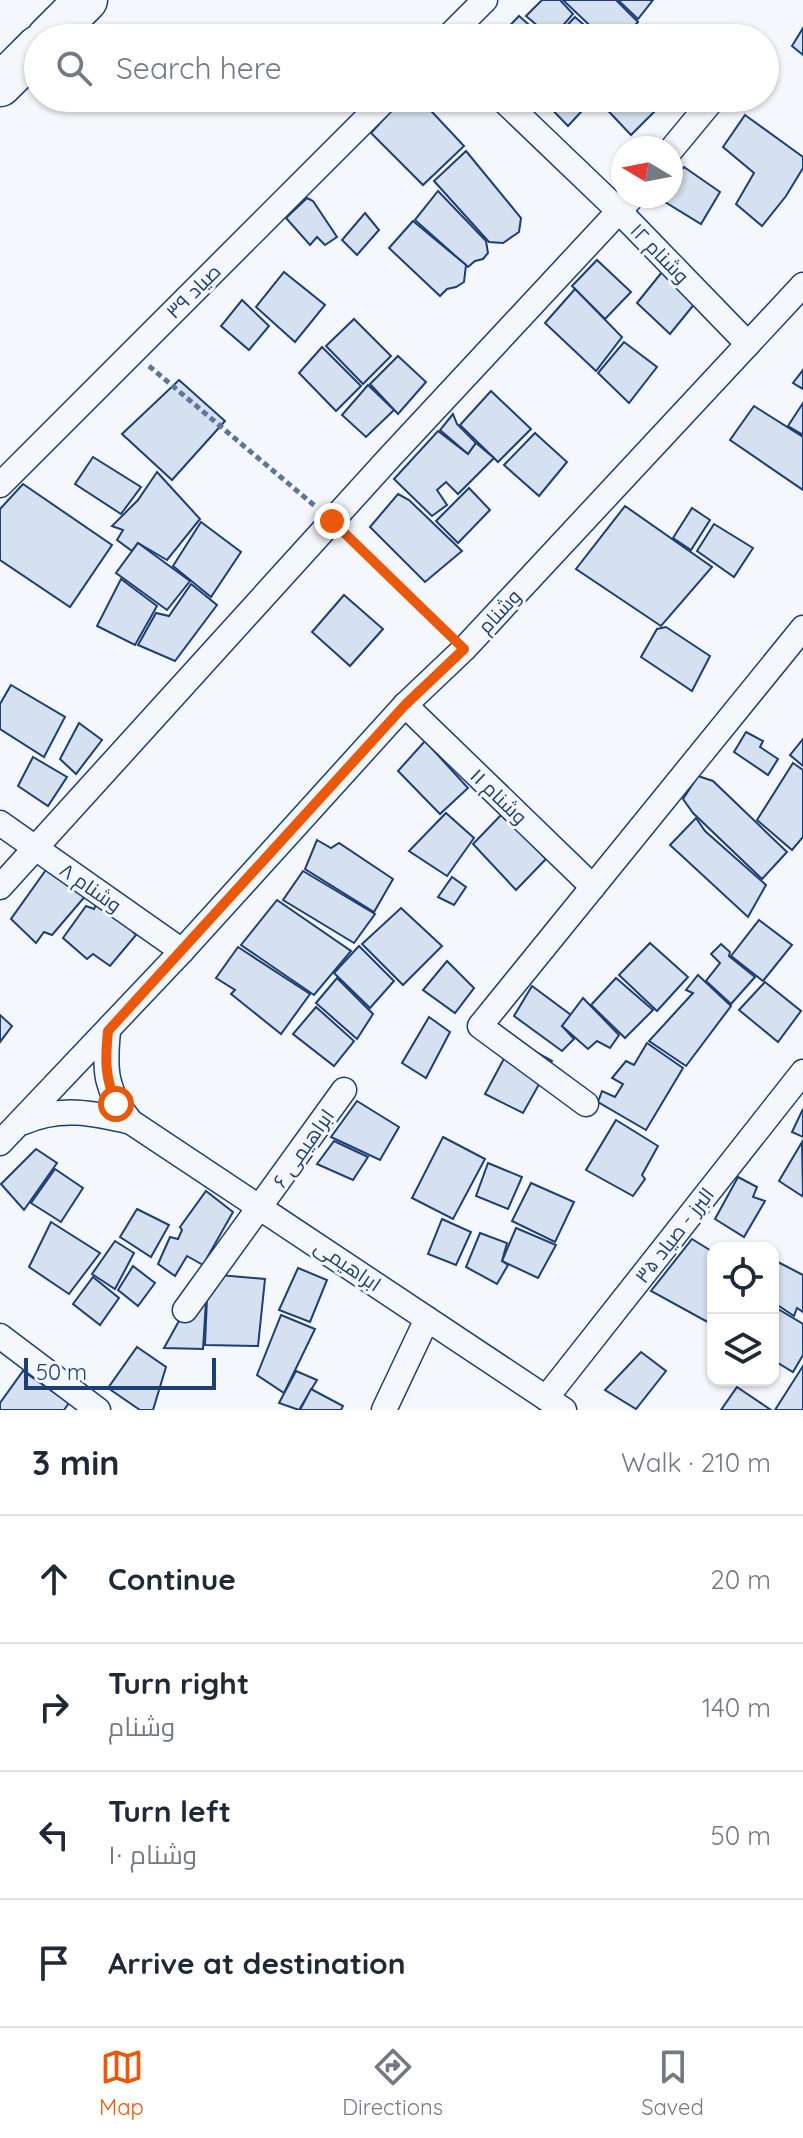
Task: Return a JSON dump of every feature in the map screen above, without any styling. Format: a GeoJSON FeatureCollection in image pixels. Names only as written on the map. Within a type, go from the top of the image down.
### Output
{"type":"FeatureCollection","features":[{"type":"Feature","properties":{"kind":"highway"},"geometry":{"type":"LineString","coordinates":[[62,24],[86,0]]}},
{"type":"Feature","properties":{"kind":"highway"},"geometry":{"type":"LineString","coordinates":[[0,85],[24,61]]}},
{"type":"Feature","properties":{"kind":"street"},"geometry":{"type":"LineString","coordinates":[[461,24],[485,0]]}},
{"type":"Feature","properties":{"kind":"street","name":"صیاد ۳۹"},"geometry":{"type":"LineString","coordinates":[[0,485],[373,112]]}},
{"type":"Feature","properties":{"kind":"street","name":"وشنام ۱۲"},"geometry":{"type":"LineString","coordinates":[[518,112],[611,191]]}},
{"type":"Feature","properties":{"kind":"street"},"geometry":{"type":"LineString","coordinates":[[683,136],[702,112]]}},
{"type":"Feature","properties":{"kind":"street"},"geometry":{"type":"LineString","coordinates":[[0,887],[332,521],[622,208]]}},
{"type":"Feature","properties":{"kind":"street","name":"وشنام ۱۲"},"geometry":{"type":"LineString","coordinates":[[629,208],[748,344]]}},
{"type":"Feature","properties":{"kind":"street","name":"وشنام"},"geometry":{"type":"LineString","coordinates":[[0,1143],[182,951],[405,705],[464,649],[803,285]]}},
{"type":"Feature","properties":{"kind":"street"},"geometry":{"type":"LineString","coordinates":[[586,1104],[480,1026],[803,628]]}},
{"type":"Feature","properties":{"kind":"street","name":"وشنام ۱۱"},"geometry":{"type":"LineString","coordinates":[[405,705],[593,887]]}},
{"type":"Feature","properties":{"kind":"street","name":"وشنام ۸"},"geometry":{"type":"LineString","coordinates":[[0,823],[182,951]]}},
{"type":"Feature","properties":{"kind":"street"},"geometry":{"type":"LineString","coordinates":[[108,1031],[105,1065],[108,1084],[116,1104],[131,1122]]}},
{"type":"Feature","properties":{"kind":"street","name":"البرز - صیاد ۳۵"},"geometry":{"type":"LineString","coordinates":[[555,1404],[803,1072]]}},
{"type":"Feature","properties":{"kind":"street","name":"ابراهیمی ۶"},"geometry":{"type":"LineString","coordinates":[[185,1310],[344,1090]]}},
{"type":"Feature","properties":{"kind":"street"},"geometry":{"type":"LineString","coordinates":[[20,1123],[41,1114],[79,1112],[131,1122]]}},
{"type":"Feature","properties":{"kind":"street","name":"ابراهیمی"},"geometry":{"type":"LineString","coordinates":[[131,1122],[555,1404]]}},
{"type":"Feature","properties":{"kind":"street"},"geometry":{"type":"LineString","coordinates":[[384,1410],[427,1319]]}},
{"type":"Feature","properties":{"kind":"street"},"geometry":{"type":"LineString","coordinates":[[0,1336],[98,1410]]}},
{"type":"Feature","properties":{"kind":"path"},"geometry":{"type":"LineString","coordinates":[[133,352],[332,521],[464,649]]}},
{"type":"Feature","properties":{"kind":"building"},"geometry":{"type":"Polygon","coordinates":[[[542,0],[560,0],[573,14],[564,24],[535,24],[526,16],[542,0]]]}},
{"type":"Feature","properties":{"kind":"building"},"geometry":{"type":"Polygon","coordinates":[[[563,0],[616,0],[638,22],[636,24],[588,24],[563,0]]]}},
{"type":"Feature","properties":{"kind":"building"},"geometry":{"type":"Polygon","coordinates":[[[618,0],[653,0],[638,19],[618,0]]]}},
{"type":"Feature","properties":{"kind":"building"},"geometry":{"type":"Polygon","coordinates":[[[519,16],[528,24],[511,24],[519,16]]]}},
{"type":"Feature","properties":{"kind":"building"},"geometry":{"type":"Polygon","coordinates":[[[575,17],[583,24],[568,24],[575,17]]]}},
{"type":"Feature","properties":{"kind":"building"},"geometry":{"type":"Polygon","coordinates":[[[803,28],[803,55],[792,46],[803,28]]]}},
{"type":"Feature","properties":{"kind":"building"},"geometry":{"type":"Polygon","coordinates":[[[390,112],[432,112],[464,146],[423,185],[371,133],[390,112]]]}},
{"type":"Feature","properties":{"kind":"building"},"geometry":{"type":"Polygon","coordinates":[[[554,112],[581,112],[568,126],[554,112]]]}},
{"type":"Feature","properties":{"kind":"building"},"geometry":{"type":"Polygon","coordinates":[[[609,112],[654,112],[631,135],[609,112]]]}},
{"type":"Feature","properties":{"kind":"building"},"geometry":{"type":"Polygon","coordinates":[[[745,115],[803,157],[803,168],[762,226],[736,204],[754,173],[723,147],[745,115]]]}},
{"type":"Feature","properties":{"kind":"building"},"geometry":{"type":"Polygon","coordinates":[[[466,151],[521,218],[519,232],[503,243],[489,242],[434,181],[466,151]]]}},
{"type":"Feature","properties":{"kind":"building"},"geometry":{"type":"Polygon","coordinates":[[[683,168],[720,192],[701,224],[675,208],[683,208],[683,168]]]}},
{"type":"Feature","properties":{"kind":"building"},"geometry":{"type":"Polygon","coordinates":[[[438,191],[486,241],[488,253],[468,267],[415,220],[438,191]]]}},
{"type":"Feature","properties":{"kind":"building"},"geometry":{"type":"Polygon","coordinates":[[[307,198],[313,201],[337,237],[325,245],[317,237],[310,245],[286,218],[307,198]]]}},
{"type":"Feature","properties":{"kind":"building"},"geometry":{"type":"Polygon","coordinates":[[[365,213],[379,230],[357,255],[342,240],[365,213]]]}},
{"type":"Feature","properties":{"kind":"building"},"geometry":{"type":"Polygon","coordinates":[[[413,221],[466,265],[464,282],[447,289],[440,296],[389,248],[413,221]]]}},
{"type":"Feature","properties":{"kind":"building"},"geometry":{"type":"Polygon","coordinates":[[[597,260],[631,292],[605,319],[572,286],[597,260]]]}},
{"type":"Feature","properties":{"kind":"building"},"geometry":{"type":"Polygon","coordinates":[[[284,272],[325,305],[295,342],[256,307],[284,272]]]}},
{"type":"Feature","properties":{"kind":"building"},"geometry":{"type":"Polygon","coordinates":[[[662,272],[696,302],[670,334],[637,303],[662,272]]]}},
{"type":"Feature","properties":{"kind":"building"},"geometry":{"type":"Polygon","coordinates":[[[575,289],[622,337],[596,371],[545,323],[575,289]]]}},
{"type":"Feature","properties":{"kind":"building"},"geometry":{"type":"Polygon","coordinates":[[[242,300],[269,326],[249,350],[221,326],[242,300]]]}},
{"type":"Feature","properties":{"kind":"building"},"geometry":{"type":"Polygon","coordinates":[[[354,319],[391,356],[363,384],[326,346],[354,319]]]}},
{"type":"Feature","properties":{"kind":"building"},"geometry":{"type":"Polygon","coordinates":[[[624,342],[657,367],[629,403],[598,373],[624,342]]]}},
{"type":"Feature","properties":{"kind":"building"},"geometry":{"type":"Polygon","coordinates":[[[322,347],[361,386],[336,411],[299,373],[322,347]]]}},
{"type":"Feature","properties":{"kind":"building"},"geometry":{"type":"Polygon","coordinates":[[[398,356],[426,382],[398,414],[370,384],[398,356]]]}},
{"type":"Feature","properties":{"kind":"building"},"geometry":{"type":"Polygon","coordinates":[[[803,370],[803,389],[793,383],[803,370]]]}},
{"type":"Feature","properties":{"kind":"building"},"geometry":{"type":"Polygon","coordinates":[[[179,380],[225,421],[172,480],[122,434],[179,380]]]}},
{"type":"Feature","properties":{"kind":"building"},"geometry":{"type":"Polygon","coordinates":[[[368,385],[394,410],[366,437],[342,415],[368,385]]]}},
{"type":"Feature","properties":{"kind":"building"},"geometry":{"type":"Polygon","coordinates":[[[491,391],[531,429],[498,462],[460,425],[491,391]]]}},
{"type":"Feature","properties":{"kind":"building"},"geometry":{"type":"Polygon","coordinates":[[[803,403],[803,435],[788,426],[803,403]]]}},
{"type":"Feature","properties":{"kind":"building"},"geometry":{"type":"Polygon","coordinates":[[[754,406],[803,437],[803,490],[730,440],[754,406]]]}},
{"type":"Feature","properties":{"kind":"building"},"geometry":{"type":"Polygon","coordinates":[[[453,414],[457,424],[476,443],[468,454],[440,430],[453,414]]]}},
{"type":"Feature","properties":{"kind":"building"},"geometry":{"type":"Polygon","coordinates":[[[438,431],[468,454],[476,443],[494,458],[458,494],[446,482],[437,490],[447,505],[432,516],[394,479],[438,431]]]}},
{"type":"Feature","properties":{"kind":"building"},"geometry":{"type":"Polygon","coordinates":[[[535,433],[567,462],[539,496],[504,465],[535,433]]]}},
{"type":"Feature","properties":{"kind":"building"},"geometry":{"type":"Polygon","coordinates":[[[93,457],[141,487],[121,514],[75,484],[93,457]]]}},
{"type":"Feature","properties":{"kind":"building"},"geometry":{"type":"Polygon","coordinates":[[[157,472],[200,519],[167,560],[138,543],[132,551],[117,540],[123,530],[112,526],[138,500],[157,472]]]}},
{"type":"Feature","properties":{"kind":"building"},"geometry":{"type":"Polygon","coordinates":[[[23,484],[112,545],[70,607],[0,560],[0,509],[23,484]]]}},
{"type":"Feature","properties":{"kind":"building"},"geometry":{"type":"Polygon","coordinates":[[[469,488],[490,510],[458,543],[436,521],[469,488]]]}},
{"type":"Feature","properties":{"kind":"building"},"geometry":{"type":"Polygon","coordinates":[[[398,494],[409,500],[462,551],[425,582],[370,527],[398,494]]]}},
{"type":"Feature","properties":{"kind":"building"},"geometry":{"type":"Polygon","coordinates":[[[625,506],[712,567],[661,626],[576,569],[625,506]]]}},
{"type":"Feature","properties":{"kind":"building"},"geometry":{"type":"Polygon","coordinates":[[[692,508],[710,520],[691,550],[673,538],[692,508]]]}},
{"type":"Feature","properties":{"kind":"building"},"geometry":{"type":"Polygon","coordinates":[[[201,522],[241,552],[211,597],[173,566],[201,522]]]}},
{"type":"Feature","properties":{"kind":"building"},"geometry":{"type":"Polygon","coordinates":[[[714,524],[753,548],[734,577],[697,551],[714,524]]]}},
{"type":"Feature","properties":{"kind":"building"},"geometry":{"type":"Polygon","coordinates":[[[138,543],[190,581],[167,610],[116,573],[138,543]]]}},
{"type":"Feature","properties":{"kind":"building"},"geometry":{"type":"Polygon","coordinates":[[[121,579],[157,606],[135,645],[97,626],[121,579]]]}},
{"type":"Feature","properties":{"kind":"building"},"geometry":{"type":"Polygon","coordinates":[[[191,584],[217,605],[175,661],[138,645],[156,613],[169,616],[191,584]]]}},
{"type":"Feature","properties":{"kind":"building"},"geometry":{"type":"Polygon","coordinates":[[[344,595],[383,629],[350,666],[312,632],[344,595]]]}},
{"type":"Feature","properties":{"kind":"building"},"geometry":{"type":"Polygon","coordinates":[[[666,627],[710,656],[692,691],[641,657],[657,629],[666,627]]]}},
{"type":"Feature","properties":{"kind":"building"},"geometry":{"type":"Polygon","coordinates":[[[11,685],[65,717],[44,757],[0,729],[0,704],[11,685]]]}},
{"type":"Feature","properties":{"kind":"building"},"geometry":{"type":"Polygon","coordinates":[[[79,723],[102,740],[76,774],[60,759],[79,723]]]}},
{"type":"Feature","properties":{"kind":"building"},"geometry":{"type":"Polygon","coordinates":[[[746,732],[763,741],[760,747],[778,759],[768,775],[734,752],[746,732]]]}},
{"type":"Feature","properties":{"kind":"building"},"geometry":{"type":"Polygon","coordinates":[[[803,739],[803,766],[790,755],[803,739]]]}},
{"type":"Feature","properties":{"kind":"building"},"geometry":{"type":"Polygon","coordinates":[[[425,741],[468,788],[440,814],[398,771],[425,741]]]}},
{"type":"Feature","properties":{"kind":"building"},"geometry":{"type":"Polygon","coordinates":[[[33,757],[67,777],[48,806],[18,786],[33,757]]]}},
{"type":"Feature","properties":{"kind":"building"},"geometry":{"type":"Polygon","coordinates":[[[793,763],[803,770],[803,837],[792,850],[757,820],[793,763]]]}},
{"type":"Feature","properties":{"kind":"building"},"geometry":{"type":"Polygon","coordinates":[[[698,776],[713,781],[787,852],[762,879],[693,813],[683,799],[698,776]]]}},
{"type":"Feature","properties":{"kind":"building"},"geometry":{"type":"Polygon","coordinates":[[[446,813],[474,838],[447,876],[409,851],[446,813]]]}},
{"type":"Feature","properties":{"kind":"building"},"geometry":{"type":"Polygon","coordinates":[[[502,814],[546,859],[516,890],[473,844],[502,814]]]}},
{"type":"Feature","properties":{"kind":"building"},"geometry":{"type":"Polygon","coordinates":[[[696,818],[705,831],[766,885],[748,917],[670,845],[696,818]]]}},
{"type":"Feature","properties":{"kind":"building"},"geometry":{"type":"Polygon","coordinates":[[[317,840],[331,848],[339,843],[393,879],[374,912],[305,869],[317,840]]]}},
{"type":"Feature","properties":{"kind":"building"},"geometry":{"type":"Polygon","coordinates":[[[48,867],[88,893],[52,935],[44,932],[36,943],[11,919],[48,867]]]}},
{"type":"Feature","properties":{"kind":"building"},"geometry":{"type":"Polygon","coordinates":[[[303,871],[375,914],[354,943],[283,900],[303,871]]]}},
{"type":"Feature","properties":{"kind":"building"},"geometry":{"type":"Polygon","coordinates":[[[452,877],[466,887],[454,905],[438,897],[452,877]]]}},
{"type":"Feature","properties":{"kind":"building"},"geometry":{"type":"Polygon","coordinates":[[[99,899],[109,905],[136,935],[110,966],[93,954],[87,959],[63,938],[86,906],[94,909],[99,899]]]}},
{"type":"Feature","properties":{"kind":"building"},"geometry":{"type":"Polygon","coordinates":[[[277,900],[351,951],[314,995],[241,945],[277,900]]]}},
{"type":"Feature","properties":{"kind":"building"},"geometry":{"type":"Polygon","coordinates":[[[401,908],[442,946],[403,985],[362,944],[401,908]]]}},
{"type":"Feature","properties":{"kind":"building"},"geometry":{"type":"Polygon","coordinates":[[[759,920],[792,945],[763,981],[731,956],[759,920]]]}},
{"type":"Feature","properties":{"kind":"building"},"geometry":{"type":"Polygon","coordinates":[[[650,943],[688,977],[657,1011],[619,975],[650,943]]]}},
{"type":"Feature","properties":{"kind":"building"},"geometry":{"type":"Polygon","coordinates":[[[721,944],[730,952],[729,956],[755,977],[731,1004],[706,981],[720,963],[711,954],[721,944]]]}},
{"type":"Feature","properties":{"kind":"building"},"geometry":{"type":"Polygon","coordinates":[[[359,946],[394,981],[370,1008],[334,973],[359,946]]]}},
{"type":"Feature","properties":{"kind":"building"},"geometry":{"type":"Polygon","coordinates":[[[238,947],[310,994],[281,1034],[231,994],[235,990],[216,978],[238,947]]]}},
{"type":"Feature","properties":{"kind":"building"},"geometry":{"type":"Polygon","coordinates":[[[447,961],[474,988],[455,1013],[423,990],[447,961]]]}},
{"type":"Feature","properties":{"kind":"building"},"geometry":{"type":"Polygon","coordinates":[[[698,975],[731,1006],[686,1066],[649,1041],[693,993],[686,990],[698,975]]]}},
{"type":"Feature","properties":{"kind":"building"},"geometry":{"type":"Polygon","coordinates":[[[337,978],[373,1014],[357,1039],[316,1003],[337,978]]]}},
{"type":"Feature","properties":{"kind":"building"},"geometry":{"type":"Polygon","coordinates":[[[616,978],[653,1010],[625,1038],[591,1005],[616,978]]]}},
{"type":"Feature","properties":{"kind":"building"},"geometry":{"type":"Polygon","coordinates":[[[765,982],[801,1011],[778,1042],[739,1010],[765,982]]]}},
{"type":"Feature","properties":{"kind":"building"},"geometry":{"type":"Polygon","coordinates":[[[532,986],[571,1015],[562,1026],[574,1039],[562,1051],[514,1016],[532,986]]]}},
{"type":"Feature","properties":{"kind":"building"},"geometry":{"type":"Polygon","coordinates":[[[583,998],[619,1035],[610,1048],[597,1041],[588,1049],[562,1026],[583,998]]]}},
{"type":"Feature","properties":{"kind":"building"},"geometry":{"type":"Polygon","coordinates":[[[316,1007],[354,1041],[334,1066],[293,1034],[316,1007]]]}},
{"type":"Feature","properties":{"kind":"building"},"geometry":{"type":"Polygon","coordinates":[[[0,1015],[12,1026],[0,1042],[0,1015]]]}},
{"type":"Feature","properties":{"kind":"building"},"geometry":{"type":"Polygon","coordinates":[[[429,1017],[450,1032],[426,1078],[402,1063],[429,1017]]]}},
{"type":"Feature","properties":{"kind":"building"},"geometry":{"type":"Polygon","coordinates":[[[514,1040],[552,1061],[523,1113],[485,1094],[514,1040]]]}},
{"type":"Feature","properties":{"kind":"building"},"geometry":{"type":"Polygon","coordinates":[[[647,1043],[683,1068],[646,1130],[598,1102],[602,1091],[615,1097],[623,1084],[612,1078],[626,1061],[634,1065],[647,1043]]]}},
{"type":"Feature","properties":{"kind":"building"},"geometry":{"type":"Polygon","coordinates":[[[357,1101],[399,1127],[380,1160],[331,1137],[357,1101]]]}},
{"type":"Feature","properties":{"kind":"building"},"geometry":{"type":"Polygon","coordinates":[[[803,1109],[803,1137],[792,1132],[803,1109]]]}},
{"type":"Feature","properties":{"kind":"building"},"geometry":{"type":"Polygon","coordinates":[[[616,1120],[658,1146],[642,1175],[645,1179],[633,1196],[586,1170],[616,1120]]]}},
{"type":"Feature","properties":{"kind":"building"},"geometry":{"type":"Polygon","coordinates":[[[443,1137],[485,1159],[453,1219],[412,1198],[443,1137]]]}},
{"type":"Feature","properties":{"kind":"building"},"geometry":{"type":"Polygon","coordinates":[[[334,1141],[368,1157],[353,1180],[317,1164],[334,1141]]]}},
{"type":"Feature","properties":{"kind":"building"},"geometry":{"type":"Polygon","coordinates":[[[802,1142],[803,1193],[802,1196],[779,1181],[802,1142]]]}},
{"type":"Feature","properties":{"kind":"building"},"geometry":{"type":"Polygon","coordinates":[[[36,1149],[57,1163],[24,1210],[1,1184],[36,1149]]]}},
{"type":"Feature","properties":{"kind":"building"},"geometry":{"type":"Polygon","coordinates":[[[488,1163],[522,1177],[508,1209],[476,1196],[488,1163]]]}},
{"type":"Feature","properties":{"kind":"building"},"geometry":{"type":"Polygon","coordinates":[[[55,1169],[83,1188],[61,1222],[31,1203],[55,1169]]]}},
{"type":"Feature","properties":{"kind":"building"},"geometry":{"type":"Polygon","coordinates":[[[738,1177],[757,1187],[753,1197],[765,1201],[744,1237],[715,1219],[738,1177]]]}},
{"type":"Feature","properties":{"kind":"building"},"geometry":{"type":"Polygon","coordinates":[[[531,1183],[574,1202],[555,1242],[512,1221],[531,1183]]]}},
{"type":"Feature","properties":{"kind":"building"},"geometry":{"type":"Polygon","coordinates":[[[206,1191],[233,1212],[203,1265],[187,1256],[175,1276],[158,1264],[170,1237],[178,1239],[182,1230],[180,1227],[206,1191]]]}},
{"type":"Feature","properties":{"kind":"building"},"geometry":{"type":"Polygon","coordinates":[[[137,1209],[169,1225],[151,1257],[120,1237],[137,1209]]]}},
{"type":"Feature","properties":{"kind":"building"},"geometry":{"type":"Polygon","coordinates":[[[442,1219],[471,1232],[456,1265],[428,1254],[442,1219]]]}},
{"type":"Feature","properties":{"kind":"building"},"geometry":{"type":"Polygon","coordinates":[[[51,1222],[100,1253],[69,1294],[29,1267],[51,1222]]]}},
{"type":"Feature","properties":{"kind":"building"},"geometry":{"type":"Polygon","coordinates":[[[516,1228],[556,1245],[538,1278],[502,1261],[516,1228]]]}},
{"type":"Feature","properties":{"kind":"building"},"geometry":{"type":"Polygon","coordinates":[[[480,1233],[507,1243],[502,1261],[508,1265],[497,1284],[466,1267],[480,1233]]]}},
{"type":"Feature","properties":{"kind":"building"},"geometry":{"type":"Polygon","coordinates":[[[692,1239],[707,1248],[707,1322],[651,1291],[692,1239]]]}},
{"type":"Feature","properties":{"kind":"building"},"geometry":{"type":"Polygon","coordinates":[[[115,1241],[134,1253],[115,1289],[92,1274],[115,1241]]]}},
{"type":"Feature","properties":{"kind":"building"},"geometry":{"type":"Polygon","coordinates":[[[779,1263],[803,1275],[803,1312],[797,1308],[794,1316],[779,1306],[779,1263]]]}},
{"type":"Feature","properties":{"kind":"building"},"geometry":{"type":"Polygon","coordinates":[[[133,1266],[155,1283],[138,1306],[118,1290],[133,1266]]]}},
{"type":"Feature","properties":{"kind":"building"},"geometry":{"type":"Polygon","coordinates":[[[298,1268],[327,1280],[310,1322],[279,1310],[298,1268]]]}},
{"type":"Feature","properties":{"kind":"building"},"geometry":{"type":"Polygon","coordinates":[[[208,1274],[265,1279],[258,1346],[205,1345],[208,1274]]]}},
{"type":"Feature","properties":{"kind":"building"},"geometry":{"type":"Polygon","coordinates":[[[93,1277],[119,1298],[100,1325],[73,1304],[93,1277]]]}},
{"type":"Feature","properties":{"kind":"building"},"geometry":{"type":"Polygon","coordinates":[[[190,1301],[206,1301],[203,1349],[164,1348],[190,1301]]]}},
{"type":"Feature","properties":{"kind":"building"},"geometry":{"type":"Polygon","coordinates":[[[779,1310],[803,1324],[803,1355],[793,1372],[779,1364],[779,1310]]]}},
{"type":"Feature","properties":{"kind":"building"},"geometry":{"type":"Polygon","coordinates":[[[281,1315],[315,1329],[284,1393],[257,1375],[281,1315]]]}},
{"type":"Feature","properties":{"kind":"building"},"geometry":{"type":"Polygon","coordinates":[[[137,1347],[166,1367],[153,1410],[140,1410],[108,1388],[137,1347]]]}},
{"type":"Feature","properties":{"kind":"building"},"geometry":{"type":"Polygon","coordinates":[[[641,1352],[666,1371],[636,1409],[605,1390],[641,1352]]]}},
{"type":"Feature","properties":{"kind":"building"},"geometry":{"type":"Polygon","coordinates":[[[803,1366],[803,1410],[775,1410],[803,1366]]]}},
{"type":"Feature","properties":{"kind":"building"},"geometry":{"type":"Polygon","coordinates":[[[23,1371],[69,1403],[64,1410],[0,1410],[0,1403],[23,1371]]]}},
{"type":"Feature","properties":{"kind":"building"},"geometry":{"type":"Polygon","coordinates":[[[296,1371],[317,1380],[299,1410],[279,1403],[296,1371]]]}},
{"type":"Feature","properties":{"kind":"building"},"geometry":{"type":"Polygon","coordinates":[[[737,1387],[771,1410],[721,1410],[737,1387]]]}},
{"type":"Feature","properties":{"kind":"building"},"geometry":{"type":"Polygon","coordinates":[[[311,1389],[343,1406],[341,1410],[300,1410],[311,1389]]]}},
{"type":"Feature","properties":{"kind":"route"},"geometry":{"type":"LineString","coordinates":[[116,1104],[105,1065],[108,1031],[405,705],[464,649],[332,521]]}}]}
